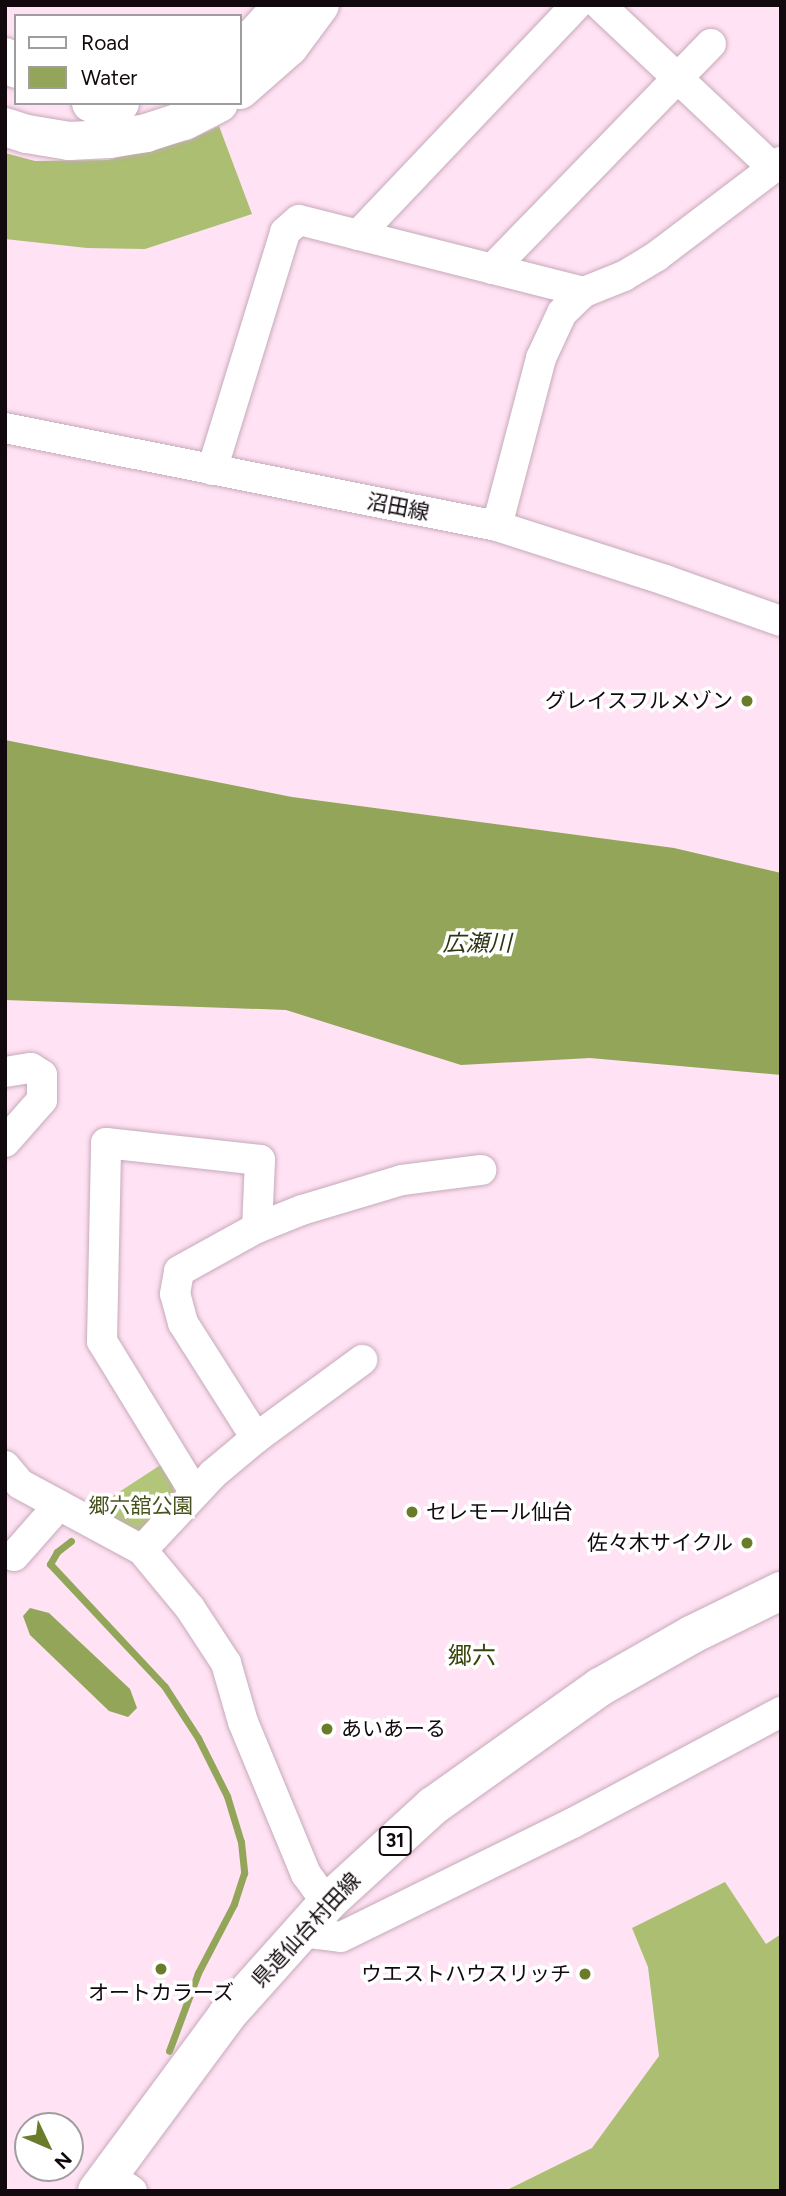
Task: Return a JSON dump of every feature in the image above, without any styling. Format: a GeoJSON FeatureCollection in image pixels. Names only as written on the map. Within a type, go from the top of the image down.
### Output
{"type":"FeatureCollection","features":[{"type":"Feature","properties":{"kind":"main road"},"geometry":{"type":"LineString","coordinates":[[242,50],[283,5]]}},
{"type":"Feature","properties":{"kind":"main road"},"geometry":{"type":"LineString","coordinates":[[242,88],[289,47],[320,5]]}},
{"type":"Feature","properties":{"kind":"main road"},"geometry":{"type":"LineString","coordinates":[[5,127],[26,134],[69,141],[109,139],[146,133],[184,121],[215,105]]}},
{"type":"Feature","properties":{"kind":"main road","name":"県道仙台村田線"},"geometry":{"type":"LineString","coordinates":[[112,2185],[227,2015],[327,1903],[433,1806],[600,1687],[691,1635],[781,1591]]}},
{"type":"Feature","properties":{"kind":"street"},"geometry":{"type":"LineString","coordinates":[[358,235],[576,5]]}},
{"type":"Feature","properties":{"kind":"street"},"geometry":{"type":"LineString","coordinates":[[497,526],[541,358],[562,313],[584,292],[624,276],[657,256],[776,164],[600,5]]}},
{"type":"Feature","properties":{"kind":"street"},"geometry":{"type":"LineString","coordinates":[[492,269],[711,44]]}},
{"type":"Feature","properties":{"kind":"street"},"geometry":{"type":"LineString","coordinates":[[212,470],[285,232],[299,220],[584,292]]}},
{"type":"Feature","properties":{"kind":"street","name":"沼田線"},"geometry":{"type":"LineString","coordinates":[[5,428],[497,526],[781,621]]}},
{"type":"Feature","properties":{"kind":"street"},"geometry":{"type":"LineString","coordinates":[[5,1072],[31,1068],[42,1075],[42,1100],[5,1142]]}},
{"type":"Feature","properties":{"kind":"street"},"geometry":{"type":"LineString","coordinates":[[195,1493],[103,1341],[106,1143],[260,1160],[257,1228]]}},
{"type":"Feature","properties":{"kind":"street"},"geometry":{"type":"LineString","coordinates":[[256,1438],[183,1323],[175,1294],[178,1271],[257,1228],[302,1210],[402,1180],[481,1170]]}},
{"type":"Feature","properties":{"kind":"street"},"geometry":{"type":"LineString","coordinates":[[142,1550],[195,1493],[256,1438],[362,1360]]}},
{"type":"Feature","properties":{"kind":"street"},"geometry":{"type":"LineString","coordinates":[[5,1466],[20,1484],[142,1550],[190,1608],[226,1663],[243,1722],[306,1874],[327,1903]]}},
{"type":"Feature","properties":{"kind":"street"},"geometry":{"type":"LineString","coordinates":[[14,1556],[59,1505]]}},
{"type":"Feature","properties":{"kind":"street"},"geometry":{"type":"LineString","coordinates":[[301,1932],[341,1937],[573,1823],[781,1712]]}},
{"type":"Feature","properties":{"kind":"green space","name":"郷六舘公園"},"geometry":{"type":"Polygon","coordinates":[[[162,1464],[173,1483],[175,1504],[152,1530],[137,1530],[114,1521],[96,1507],[162,1464]]]}},
{"type":"Feature","properties":{"kind":"shaded area"},"geometry":{"type":"Polygon","coordinates":[[[219,126],[252,214],[145,249],[87,248],[5,239],[5,153],[35,161],[108,160],[190,140],[219,126]]]}},
{"type":"Feature","properties":{"kind":"shaded area"},"geometry":{"type":"Polygon","coordinates":[[[725,1882],[766,1944],[781,1934],[781,2191],[505,2191],[592,2148],[659,2056],[648,1967],[632,1928],[725,1882]]]}},
{"type":"Feature","properties":{"kind":"water","name":"広瀬川"},"geometry":{"type":"Polygon","coordinates":[[[5,740],[292,797],[674,848],[781,873],[781,1075],[590,1058],[461,1065],[286,1010],[5,1000],[5,740]]]}},
{"type":"Feature","properties":{"kind":"water"},"geometry":{"type":"Polygon","coordinates":[[[30,1608],[49,1613],[130,1689],[137,1708],[128,1717],[109,1711],[30,1635],[23,1616],[30,1608]]]}},
{"type":"Feature","properties":{"kind":"waterway"},"geometry":{"type":"LineString","coordinates":[[71,1541],[57,1552],[50,1564],[165,1687],[198,1738],[227,1796],[241,1842],[244,1873],[234,1904],[198,1973],[169,2051]]}},
{"type":"Feature","properties":{"kind":"place","name":"グレイスフルメゾン"},"geometry":{"type":"Point","coordinates":[747,701]}},
{"type":"Feature","properties":{"kind":"place","name":"セレモール仙台"},"geometry":{"type":"Point","coordinates":[412,1512]}},
{"type":"Feature","properties":{"kind":"place","name":"佐々木サイクル"},"geometry":{"type":"Point","coordinates":[747,1543]}},
{"type":"Feature","properties":{"kind":"place","name":"あいあーる"},"geometry":{"type":"Point","coordinates":[327,1729]}},
{"type":"Feature","properties":{"kind":"place","name":"オートカラーズ"},"geometry":{"type":"Point","coordinates":[161,1969]}},
{"type":"Feature","properties":{"kind":"place","name":"ウエストハウスリッチ"},"geometry":{"type":"Point","coordinates":[585,1974]}},
{"type":"Feature","properties":{"kind":"district","name":"郷六"},"geometry":{"type":"Point","coordinates":[472,1656]}}]}
